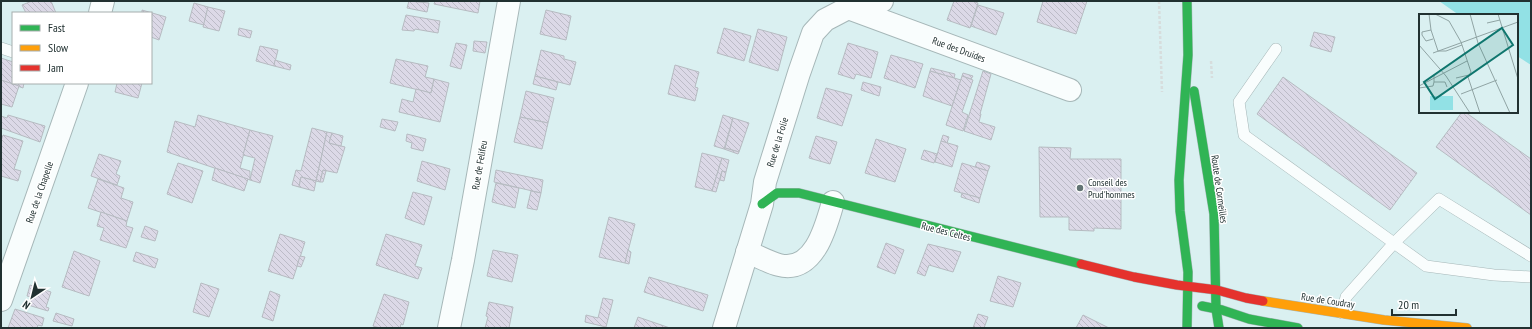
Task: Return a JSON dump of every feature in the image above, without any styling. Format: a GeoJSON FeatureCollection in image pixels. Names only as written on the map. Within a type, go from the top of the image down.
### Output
{"type":"FeatureCollection","features":[{"type":"Feature","properties":{"kind":"street"},"geometry":{"type":"LineString","coordinates":[[100,12],[103,1]]}},
{"type":"Feature","properties":{"kind":"street","name":"Rue de Felifeu"},"geometry":{"type":"LineString","coordinates":[[449,328],[509,1]]}},
{"type":"Feature","properties":{"kind":"street","name":"Rue de la Folie"},"geometry":{"type":"LineString","coordinates":[[724,328],[762,204],[765,182],[813,33],[825,20],[848,8],[882,1]]}},
{"type":"Feature","properties":{"kind":"street","name":"Route de Cormeilles"},"geometry":{"type":"LineString","coordinates":[[1187,1],[1188,55],[1179,180],[1180,211],[1188,272],[1187,328]]}},
{"type":"Feature","properties":{"kind":"street","name":"Rue des Druides"},"geometry":{"type":"LineString","coordinates":[[848,8],[1070,90]]}},
{"type":"Feature","properties":{"kind":"street","name":"Route de Cormeilles"},"geometry":{"type":"LineString","coordinates":[[1188,55],[1214,214],[1217,290],[1216,309],[1219,328]]}},
{"type":"Feature","properties":{"kind":"street","name":"Rue de la Chapelle"},"geometry":{"type":"LineString","coordinates":[[1,300],[77,84]]}},
{"type":"Feature","properties":{"kind":"street","name":"Rue des Celtes"},"geometry":{"type":"LineString","coordinates":[[762,204],[777,193],[799,193],[1134,277],[1188,295]]}},
{"type":"Feature","properties":{"kind":"street"},"geometry":{"type":"LineString","coordinates":[[748,252],[780,265],[798,265],[810,257],[819,243],[828,221],[833,202]]}},
{"type":"Feature","properties":{"kind":"street","name":"Rue de Coudray"},"geometry":{"type":"LineString","coordinates":[[1188,295],[1217,290],[1246,298],[1384,320],[1467,328]]}},
{"type":"Feature","properties":{"kind":"street"},"geometry":{"type":"LineString","coordinates":[[1188,295],[1216,309],[1249,319],[1298,328]]}},
{"type":"Feature","properties":{"kind":"lane"},"geometry":{"type":"LineString","coordinates":[[1,48],[12,52]]}},
{"type":"Feature","properties":{"kind":"lane"},"geometry":{"type":"LineString","coordinates":[[1276,50],[1239,102],[1244,135],[1426,266],[1494,276],[1531,277]]}},
{"type":"Feature","properties":{"kind":"lane"},"geometry":{"type":"LineString","coordinates":[[1342,313],[1346,297],[1394,243],[1439,199],[1531,256]]}},
{"type":"Feature","properties":{"kind":"shaded area"},"geometry":{"type":"Polygon","coordinates":[[[1439,1],[1531,1],[1531,65],[1518,57],[1518,14],[1458,14],[1439,1]]]}},
{"type":"Feature","properties":{"kind":"building"},"geometry":{"type":"Polygon","coordinates":[[[32,1],[51,1],[56,12],[26,12],[22,5],[32,1]]]}},
{"type":"Feature","properties":{"kind":"building"},"geometry":{"type":"Polygon","coordinates":[[[409,1],[429,3],[427,12],[407,8],[409,1]]]}},
{"type":"Feature","properties":{"kind":"building"},"geometry":{"type":"Polygon","coordinates":[[[435,1],[480,1],[478,13],[434,4],[435,1]]]}},
{"type":"Feature","properties":{"kind":"building"},"geometry":{"type":"Polygon","coordinates":[[[954,1],[972,1],[978,3],[970,28],[947,20],[954,1]]]}},
{"type":"Feature","properties":{"kind":"building"},"geometry":{"type":"Polygon","coordinates":[[[1043,1],[1087,1],[1076,34],[1037,22],[1043,1]]]}},
{"type":"Feature","properties":{"kind":"building"},"geometry":{"type":"Polygon","coordinates":[[[194,3],[208,7],[204,25],[189,21],[194,3]]]}},
{"type":"Feature","properties":{"kind":"building"},"geometry":{"type":"Polygon","coordinates":[[[978,5],[1004,13],[996,35],[971,26],[978,5]]]}},
{"type":"Feature","properties":{"kind":"building"},"geometry":{"type":"Polygon","coordinates":[[[208,7],[225,11],[219,31],[203,27],[208,7]]]}},
{"type":"Feature","properties":{"kind":"building"},"geometry":{"type":"Polygon","coordinates":[[[546,10],[571,16],[566,40],[540,34],[546,10]]]}},
{"type":"Feature","properties":{"kind":"building"},"geometry":{"type":"Polygon","coordinates":[[[152,13],[166,17],[159,40],[152,37],[152,13]]]}},
{"type":"Feature","properties":{"kind":"building"},"geometry":{"type":"Polygon","coordinates":[[[406,15],[440,21],[438,33],[415,29],[414,31],[402,30],[406,15]]]}},
{"type":"Feature","properties":{"kind":"building"},"geometry":{"type":"Polygon","coordinates":[[[239,28],[252,31],[250,38],[238,35],[239,28]]]}},
{"type":"Feature","properties":{"kind":"building"},"geometry":{"type":"Polygon","coordinates":[[[724,28],[751,36],[744,61],[717,53],[724,28]]]}},
{"type":"Feature","properties":{"kind":"building"},"geometry":{"type":"Polygon","coordinates":[[[758,29],[787,37],[778,71],[749,62],[758,29]]]}},
{"type":"Feature","properties":{"kind":"building"},"geometry":{"type":"Polygon","coordinates":[[[1314,32],[1335,37],[1331,52],[1310,46],[1314,32]]]}},
{"type":"Feature","properties":{"kind":"building"},"geometry":{"type":"Polygon","coordinates":[[[474,41],[487,42],[485,53],[473,51],[474,41]]]}},
{"type":"Feature","properties":{"kind":"building"},"geometry":{"type":"Polygon","coordinates":[[[456,43],[467,45],[461,69],[450,66],[456,43]]]}},
{"type":"Feature","properties":{"kind":"building"},"geometry":{"type":"Polygon","coordinates":[[[848,43],[878,52],[871,78],[856,74],[854,79],[838,74],[848,43]]]}},
{"type":"Feature","properties":{"kind":"building"},"geometry":{"type":"Polygon","coordinates":[[[260,46],[278,50],[274,66],[256,61],[260,46]]]}},
{"type":"Feature","properties":{"kind":"building"},"geometry":{"type":"Polygon","coordinates":[[[541,50],[564,56],[564,59],[576,62],[570,85],[535,76],[541,50]]]}},
{"type":"Feature","properties":{"kind":"building"},"geometry":{"type":"Polygon","coordinates":[[[891,55],[923,64],[915,88],[884,78],[891,55]]]}},
{"type":"Feature","properties":{"kind":"building"},"geometry":{"type":"Polygon","coordinates":[[[1,58],[12,62],[12,84],[1,80],[1,58]]]}},
{"type":"Feature","properties":{"kind":"building"},"geometry":{"type":"Polygon","coordinates":[[[396,59],[428,66],[425,77],[434,79],[431,93],[390,83],[396,59]]]}},
{"type":"Feature","properties":{"kind":"building"},"geometry":{"type":"Polygon","coordinates":[[[275,60],[291,65],[290,70],[274,66],[275,60]]]}},
{"type":"Feature","properties":{"kind":"building"},"geometry":{"type":"Polygon","coordinates":[[[675,65],[699,72],[695,87],[698,88],[695,101],[668,94],[675,65]]]}},
{"type":"Feature","properties":{"kind":"building"},"geometry":{"type":"Polygon","coordinates":[[[931,68],[955,74],[954,78],[930,71],[931,68]]]}},
{"type":"Feature","properties":{"kind":"building"},"geometry":{"type":"Polygon","coordinates":[[[930,71],[961,80],[952,106],[923,96],[930,71]]]}},
{"type":"Feature","properties":{"kind":"building"},"geometry":{"type":"Polygon","coordinates":[[[983,71],[991,74],[979,122],[995,127],[991,140],[964,131],[983,71]]]}},
{"type":"Feature","properties":{"kind":"building"},"geometry":{"type":"Polygon","coordinates":[[[963,73],[973,76],[971,79],[962,76],[963,73]]]}},
{"type":"Feature","properties":{"kind":"building"},"geometry":{"type":"Polygon","coordinates":[[[535,76],[558,82],[556,90],[533,84],[535,76]]]}},
{"type":"Feature","properties":{"kind":"building"},"geometry":{"type":"Polygon","coordinates":[[[962,76],[973,80],[962,112],[968,115],[963,131],[946,125],[962,76]]]}},
{"type":"Feature","properties":{"kind":"building"},"geometry":{"type":"Polygon","coordinates":[[[1283,77],[1417,173],[1390,210],[1257,114],[1283,77]]]}},
{"type":"Feature","properties":{"kind":"building"},"geometry":{"type":"Polygon","coordinates":[[[434,79],[449,83],[440,122],[399,112],[402,99],[413,102],[416,89],[431,93],[434,79]]]}},
{"type":"Feature","properties":{"kind":"building"},"geometry":{"type":"Polygon","coordinates":[[[1,80],[19,86],[12,107],[1,104],[1,80]]]}},
{"type":"Feature","properties":{"kind":"building"},"geometry":{"type":"Polygon","coordinates":[[[863,82],[881,87],[879,96],[861,90],[863,82]]]}},
{"type":"Feature","properties":{"kind":"building"},"geometry":{"type":"Polygon","coordinates":[[[12,84],[24,84],[23,88],[12,84]]]}},
{"type":"Feature","properties":{"kind":"building"},"geometry":{"type":"Polygon","coordinates":[[[117,84],[142,84],[138,98],[115,92],[117,84]]]}},
{"type":"Feature","properties":{"kind":"building"},"geometry":{"type":"Polygon","coordinates":[[[826,88],[852,95],[842,126],[817,118],[826,88]]]}},
{"type":"Feature","properties":{"kind":"building"},"geometry":{"type":"Polygon","coordinates":[[[526,91],[554,98],[548,123],[520,117],[526,91]]]}},
{"type":"Feature","properties":{"kind":"building"},"geometry":{"type":"Polygon","coordinates":[[[1461,113],[1466,113],[1531,159],[1531,215],[1436,147],[1461,113]]]}},
{"type":"Feature","properties":{"kind":"building"},"geometry":{"type":"Polygon","coordinates":[[[8,115],[45,126],[40,142],[1,128],[1,116],[7,118],[8,115]]]}},
{"type":"Feature","properties":{"kind":"building"},"geometry":{"type":"Polygon","coordinates":[[[198,115],[250,130],[240,168],[250,171],[250,180],[167,152],[175,121],[195,127],[198,115]]]}},
{"type":"Feature","properties":{"kind":"building"},"geometry":{"type":"Polygon","coordinates":[[[723,115],[733,118],[724,149],[714,146],[723,115]]]}},
{"type":"Feature","properties":{"kind":"building"},"geometry":{"type":"Polygon","coordinates":[[[520,117],[548,123],[542,149],[514,142],[520,117]]]}},
{"type":"Feature","properties":{"kind":"building"},"geometry":{"type":"Polygon","coordinates":[[[733,118],[749,123],[739,152],[725,148],[733,118]]]}},
{"type":"Feature","properties":{"kind":"building"},"geometry":{"type":"Polygon","coordinates":[[[382,119],[398,122],[395,131],[380,127],[382,119]]]}},
{"type":"Feature","properties":{"kind":"building"},"geometry":{"type":"Polygon","coordinates":[[[312,128],[327,132],[316,181],[301,177],[299,187],[292,185],[296,170],[301,171],[312,128]]]}},
{"type":"Feature","properties":{"kind":"building"},"geometry":{"type":"Polygon","coordinates":[[[250,130],[273,136],[260,183],[250,180],[255,158],[243,155],[250,130]]]}},
{"type":"Feature","properties":{"kind":"building"},"geometry":{"type":"Polygon","coordinates":[[[327,132],[332,133],[329,143],[345,147],[337,173],[323,170],[320,182],[316,181],[327,132]]]}},
{"type":"Feature","properties":{"kind":"building"},"geometry":{"type":"Polygon","coordinates":[[[332,133],[343,136],[341,146],[329,143],[332,133]]]}},
{"type":"Feature","properties":{"kind":"building"},"geometry":{"type":"Polygon","coordinates":[[[407,134],[426,139],[423,151],[411,148],[412,143],[406,141],[407,134]]]}},
{"type":"Feature","properties":{"kind":"building"},"geometry":{"type":"Polygon","coordinates":[[[3,135],[23,141],[14,169],[21,171],[18,181],[1,176],[1,141],[3,135]]]}},
{"type":"Feature","properties":{"kind":"building"},"geometry":{"type":"Polygon","coordinates":[[[943,135],[949,137],[947,143],[941,141],[943,135]]]}},
{"type":"Feature","properties":{"kind":"building"},"geometry":{"type":"Polygon","coordinates":[[[816,136],[837,142],[830,164],[809,158],[816,136]]]}},
{"type":"Feature","properties":{"kind":"building"},"geometry":{"type":"Polygon","coordinates":[[[876,139],[906,149],[895,182],[865,173],[876,139]]]}},
{"type":"Feature","properties":{"kind":"building"},"geometry":{"type":"Polygon","coordinates":[[[941,141],[958,146],[952,167],[935,162],[941,141]]]}},
{"type":"Feature","properties":{"kind":"building","name":"Conseil des Prud'hommes"},"geometry":{"type":"Polygon","coordinates":[[[1039,147],[1071,148],[1070,159],[1121,159],[1121,229],[1094,228],[1094,231],[1069,230],[1069,217],[1040,217],[1039,147]]]}},
{"type":"Feature","properties":{"kind":"building"},"geometry":{"type":"Polygon","coordinates":[[[724,149],[739,152],[738,154],[724,149]]]}},
{"type":"Feature","properties":{"kind":"building"},"geometry":{"type":"Polygon","coordinates":[[[924,150],[937,154],[934,163],[921,159],[924,150]]]}},
{"type":"Feature","properties":{"kind":"building"},"geometry":{"type":"Polygon","coordinates":[[[702,153],[722,158],[712,191],[695,187],[702,153]]]}},
{"type":"Feature","properties":{"kind":"building"},"geometry":{"type":"Polygon","coordinates":[[[99,154],[121,161],[116,174],[120,176],[117,185],[91,176],[99,154]]]}},
{"type":"Feature","properties":{"kind":"building"},"geometry":{"type":"Polygon","coordinates":[[[722,158],[729,160],[726,172],[722,171],[716,192],[712,191],[722,158]]]}},
{"type":"Feature","properties":{"kind":"building"},"geometry":{"type":"Polygon","coordinates":[[[422,161],[450,169],[445,190],[417,181],[422,161]]]}},
{"type":"Feature","properties":{"kind":"building"},"geometry":{"type":"Polygon","coordinates":[[[977,162],[990,166],[988,171],[975,167],[977,162]]]}},
{"type":"Feature","properties":{"kind":"building"},"geometry":{"type":"Polygon","coordinates":[[[178,163],[203,171],[192,203],[167,194],[178,163]]]}},
{"type":"Feature","properties":{"kind":"building"},"geometry":{"type":"Polygon","coordinates":[[[962,163],[988,171],[980,198],[954,191],[962,163]]]}},
{"type":"Feature","properties":{"kind":"building"},"geometry":{"type":"Polygon","coordinates":[[[215,168],[248,179],[244,191],[212,180],[215,168]]]}},
{"type":"Feature","properties":{"kind":"building"},"geometry":{"type":"Polygon","coordinates":[[[323,170],[326,171],[323,182],[320,182],[323,170]]]}},
{"type":"Feature","properties":{"kind":"building"},"geometry":{"type":"Polygon","coordinates":[[[496,170],[543,180],[541,193],[494,182],[496,170]]]}},
{"type":"Feature","properties":{"kind":"building"},"geometry":{"type":"Polygon","coordinates":[[[722,171],[726,172],[724,181],[720,180],[722,171]]]}},
{"type":"Feature","properties":{"kind":"building"},"geometry":{"type":"Polygon","coordinates":[[[301,177],[316,181],[314,191],[299,187],[301,177]]]}},
{"type":"Feature","properties":{"kind":"building"},"geometry":{"type":"Polygon","coordinates":[[[98,179],[124,188],[121,198],[133,202],[127,221],[88,208],[98,179]]]}},
{"type":"Feature","properties":{"kind":"building"},"geometry":{"type":"Polygon","coordinates":[[[496,183],[519,188],[515,208],[492,202],[496,183]]]}},
{"type":"Feature","properties":{"kind":"building"},"geometry":{"type":"Polygon","coordinates":[[[531,191],[541,193],[537,210],[527,208],[531,191]]]}},
{"type":"Feature","properties":{"kind":"building"},"geometry":{"type":"Polygon","coordinates":[[[413,192],[432,197],[424,225],[405,218],[413,192]]]}},
{"type":"Feature","properties":{"kind":"building"},"geometry":{"type":"Polygon","coordinates":[[[962,193],[980,198],[979,203],[961,197],[962,193]]]}},
{"type":"Feature","properties":{"kind":"building"},"geometry":{"type":"Polygon","coordinates":[[[101,212],[127,221],[126,226],[133,228],[126,248],[100,240],[104,228],[97,226],[101,212]]]}},
{"type":"Feature","properties":{"kind":"building"},"geometry":{"type":"Polygon","coordinates":[[[609,217],[635,224],[625,263],[599,257],[609,217]]]}},
{"type":"Feature","properties":{"kind":"building"},"geometry":{"type":"Polygon","coordinates":[[[145,226],[158,231],[155,241],[141,237],[145,226]]]}},
{"type":"Feature","properties":{"kind":"building"},"geometry":{"type":"Polygon","coordinates":[[[280,234],[305,242],[293,279],[268,271],[280,234]]]}},
{"type":"Feature","properties":{"kind":"building"},"geometry":{"type":"Polygon","coordinates":[[[386,234],[422,245],[415,266],[422,268],[418,279],[376,265],[386,234]]]}},
{"type":"Feature","properties":{"kind":"building"},"geometry":{"type":"Polygon","coordinates":[[[886,243],[904,250],[895,274],[877,267],[886,243]]]}},
{"type":"Feature","properties":{"kind":"building"},"geometry":{"type":"Polygon","coordinates":[[[928,244],[961,252],[953,272],[929,265],[925,276],[917,273],[928,244]]]}},
{"type":"Feature","properties":{"kind":"building"},"geometry":{"type":"Polygon","coordinates":[[[493,250],[518,255],[512,282],[487,276],[493,250]]]}},
{"type":"Feature","properties":{"kind":"building"},"geometry":{"type":"Polygon","coordinates":[[[628,250],[631,252],[629,264],[625,263],[628,250]]]}},
{"type":"Feature","properties":{"kind":"building"},"geometry":{"type":"Polygon","coordinates":[[[74,251],[100,261],[89,296],[62,287],[74,251]]]}},
{"type":"Feature","properties":{"kind":"building"},"geometry":{"type":"Polygon","coordinates":[[[136,252],[158,259],[155,268],[133,261],[136,252]]]}},
{"type":"Feature","properties":{"kind":"building"},"geometry":{"type":"Polygon","coordinates":[[[300,256],[305,257],[301,267],[297,266],[300,256]]]}},
{"type":"Feature","properties":{"kind":"building"},"geometry":{"type":"Polygon","coordinates":[[[998,276],[1021,283],[1013,307],[990,301],[998,276]]]}},
{"type":"Feature","properties":{"kind":"building"},"geometry":{"type":"Polygon","coordinates":[[[649,277],[708,295],[703,311],[644,292],[649,277]]]}},
{"type":"Feature","properties":{"kind":"building"},"geometry":{"type":"Polygon","coordinates":[[[201,283],[219,289],[209,317],[193,312],[201,283]]]}},
{"type":"Feature","properties":{"kind":"building"},"geometry":{"type":"Polygon","coordinates":[[[30,285],[51,292],[46,307],[49,308],[48,311],[28,305],[31,297],[27,296],[30,285]]]}},
{"type":"Feature","properties":{"kind":"building"},"geometry":{"type":"Polygon","coordinates":[[[270,291],[280,295],[273,321],[262,317],[270,291]]]}},
{"type":"Feature","properties":{"kind":"building"},"geometry":{"type":"Polygon","coordinates":[[[384,294],[409,302],[403,325],[401,324],[400,328],[380,328],[373,326],[384,294]]]}},
{"type":"Feature","properties":{"kind":"building"},"geometry":{"type":"Polygon","coordinates":[[[603,298],[613,300],[606,327],[585,322],[586,315],[598,318],[603,298]]]}},
{"type":"Feature","properties":{"kind":"building"},"geometry":{"type":"Polygon","coordinates":[[[489,302],[513,307],[509,328],[485,328],[488,317],[486,316],[489,302]]]}},
{"type":"Feature","properties":{"kind":"building"},"geometry":{"type":"Polygon","coordinates":[[[15,309],[44,318],[42,326],[38,325],[37,328],[8,328],[15,309]]]}},
{"type":"Feature","properties":{"kind":"building"},"geometry":{"type":"Polygon","coordinates":[[[56,313],[74,319],[72,326],[53,321],[56,313]]]}},
{"type":"Feature","properties":{"kind":"building"},"geometry":{"type":"Polygon","coordinates":[[[978,314],[988,317],[984,328],[973,328],[978,314]]]}},
{"type":"Feature","properties":{"kind":"building"},"geometry":{"type":"Polygon","coordinates":[[[1083,315],[1109,328],[1076,328],[1083,315]]]}},
{"type":"Feature","properties":{"kind":"building"},"geometry":{"type":"Polygon","coordinates":[[[638,317],[670,328],[634,328],[638,317]]]}},
{"type":"Feature","properties":{"kind":"traffic: fast"},"geometry":{"type":"LineString","coordinates":[[1187,1],[1188,55],[1179,180],[1180,211],[1188,272],[1187,328]]}},
{"type":"Feature","properties":{"kind":"traffic: fast"},"geometry":{"type":"LineString","coordinates":[[1194,91],[1214,214],[1216,309],[1219,328]]}},
{"type":"Feature","properties":{"kind":"traffic: fast"},"geometry":{"type":"LineString","coordinates":[[762,204],[777,193],[799,193],[1081,264]]}},
{"type":"Feature","properties":{"kind":"traffic: fast"},"geometry":{"type":"LineString","coordinates":[[1202,306],[1222,310],[1249,319],[1298,328]]}},
{"type":"Feature","properties":{"kind":"traffic: slow"},"geometry":{"type":"LineString","coordinates":[[1263,301],[1384,320],[1467,328]]}},
{"type":"Feature","properties":{"kind":"traffic: jam"},"geometry":{"type":"LineString","coordinates":[[1081,264],[1134,277],[1177,285],[1217,290],[1263,301]]}},
{"type":"Feature","properties":{"kind":"place","name":"Conseil des Prud'hommes"},"geometry":{"type":"Point","coordinates":[1080,188]}}]}
